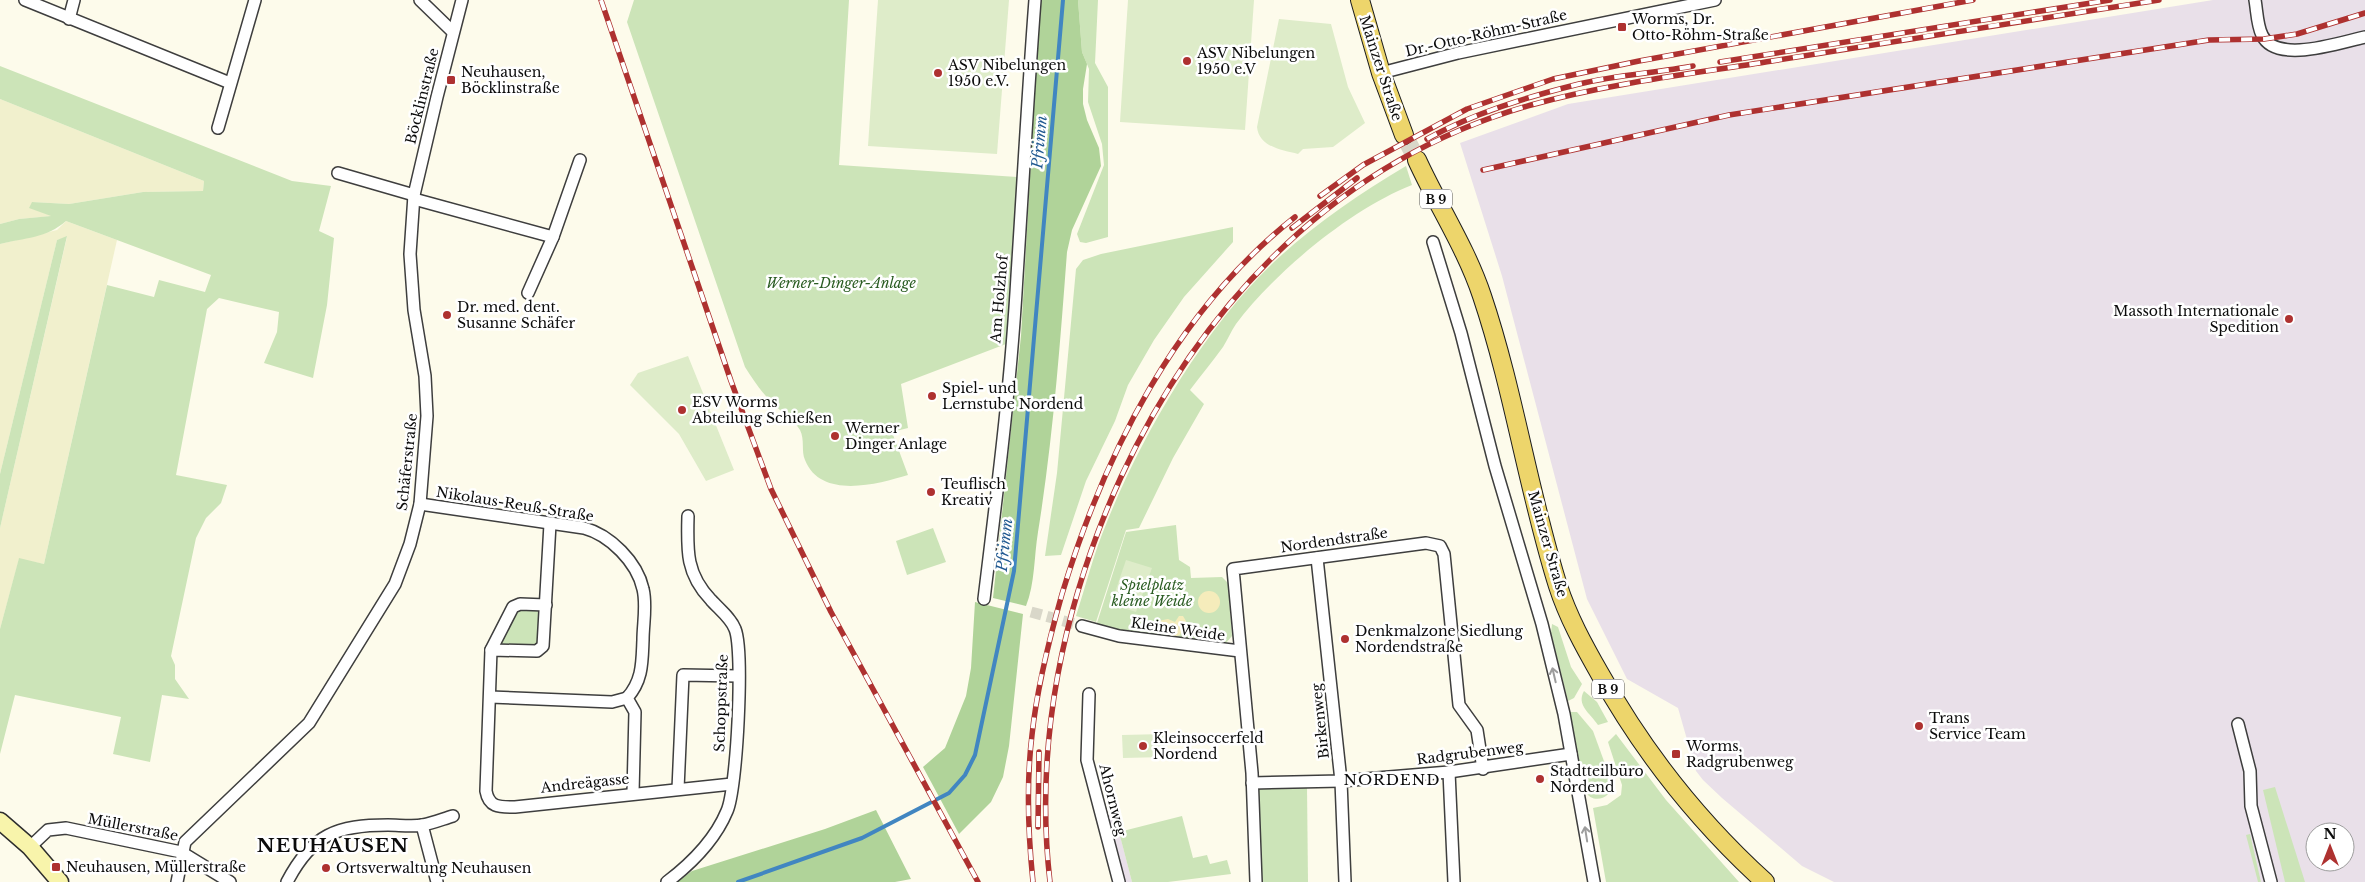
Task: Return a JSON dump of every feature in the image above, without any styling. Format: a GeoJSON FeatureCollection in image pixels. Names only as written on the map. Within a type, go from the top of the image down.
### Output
{"type":"FeatureCollection","features":[{"type":"Feature","properties":{"kind":"main road","name":"Mainzer Straße"},"geometry":{"type":"LineString","coordinates":[[1360,0],[1404,135]]}},
{"type":"Feature","properties":{"kind":"main road","name":"Mainzer Straße"},"geometry":{"type":"LineString","coordinates":[[1417,160],[1458,237],[1482,297],[1544,538],[1559,588],[1577,631],[1632,729],[1659,767],[1705,822],[1765,882]]}},
{"type":"Feature","properties":{"kind":"main road"},"geometry":{"type":"LineString","coordinates":[[0,821],[30,847],[60,882]]}},
{"type":"Feature","properties":{"kind":"street"},"geometry":{"type":"LineString","coordinates":[[25,0],[230,83]]}},
{"type":"Feature","properties":{"kind":"street"},"geometry":{"type":"LineString","coordinates":[[69,19],[74,0]]}},
{"type":"Feature","properties":{"kind":"street"},"geometry":{"type":"LineString","coordinates":[[218,128],[255,0]]}},
{"type":"Feature","properties":{"kind":"street"},"geometry":{"type":"LineString","coordinates":[[420,0],[453,32]]}},
{"type":"Feature","properties":{"kind":"street","name":"Böcklinstraße"},"geometry":{"type":"LineString","coordinates":[[414,197],[462,0]]}},
{"type":"Feature","properties":{"kind":"street","name":"Am Holzhof"},"geometry":{"type":"LineString","coordinates":[[984,599],[1018,277],[1022,180],[1035,0]]}},
{"type":"Feature","properties":{"kind":"street","name":"Dr.-Otto-Röhm-Straße"},"geometry":{"type":"LineString","coordinates":[[1382,72],[1468,51],[1715,0]]}},
{"type":"Feature","properties":{"kind":"street"},"geometry":{"type":"LineString","coordinates":[[2256,0],[2262,35],[2270,44],[2282,49],[2299,51],[2365,37]]}},
{"type":"Feature","properties":{"kind":"street"},"geometry":{"type":"LineString","coordinates":[[528,293],[553,238],[580,160]]}},
{"type":"Feature","properties":{"kind":"street"},"geometry":{"type":"LineString","coordinates":[[338,173],[553,238]]}},
{"type":"Feature","properties":{"kind":"street","name":"Schäferstraße"},"geometry":{"type":"LineString","coordinates":[[177,882],[181,852],[189,837],[309,723],[395,584],[410,544],[420,504],[428,416],[425,376],[414,310],[410,254],[414,197]]}},
{"type":"Feature","properties":{"kind":"street","name":"Mainzer Straße"},"geometry":{"type":"LineString","coordinates":[[1433,242],[1461,333],[1509,512],[1542,624],[1564,714],[1594,882]]}},
{"type":"Feature","properties":{"kind":"street","name":"Nikolaus-Reuß-Straße"},"geometry":{"type":"LineString","coordinates":[[420,504],[584,528],[603,535],[625,557],[640,581],[644,596],[642,671],[636,686],[627,698]]}},
{"type":"Feature","properties":{"kind":"street","name":"Schoppstraße"},"geometry":{"type":"LineString","coordinates":[[667,882],[693,860],[716,833],[728,809],[737,729],[738,676],[736,630],[696,584],[690,568],[688,516]]}},
{"type":"Feature","properties":{"kind":"street"},"geometry":{"type":"LineString","coordinates":[[491,650],[537,652],[541,650],[544,642],[550,524]]}},
{"type":"Feature","properties":{"kind":"street","name":"Nordendstraße"},"geometry":{"type":"LineString","coordinates":[[1233,569],[1426,543],[1440,546],[1444,554],[1458,705],[1477,730],[1483,769]]}},
{"type":"Feature","properties":{"kind":"street","name":"Birkenweg"},"geometry":{"type":"LineString","coordinates":[[1317,558],[1341,781],[1345,882]]}},
{"type":"Feature","properties":{"kind":"street","name":"Kleine Weide"},"geometry":{"type":"LineString","coordinates":[[1233,569],[1252,783],[1256,882]]}},
{"type":"Feature","properties":{"kind":"street"},"geometry":{"type":"LineString","coordinates":[[546,605],[520,604],[513,607],[491,650],[490,697],[612,702],[627,698],[636,712],[633,793]]}},
{"type":"Feature","properties":{"kind":"street","name":"Kleine Weide"},"geometry":{"type":"LineString","coordinates":[[1082,626],[1119,636],[1240,652]]}},
{"type":"Feature","properties":{"kind":"street"},"geometry":{"type":"LineString","coordinates":[[678,789],[683,675],[738,676]]}},
{"type":"Feature","properties":{"kind":"street","name":"Ahornweg"},"geometry":{"type":"LineString","coordinates":[[1089,694],[1087,760],[1119,882]]}},
{"type":"Feature","properties":{"kind":"street","name":"Andreägasse"},"geometry":{"type":"LineString","coordinates":[[490,697],[486,791],[491,804],[497,807],[732,784]]}},
{"type":"Feature","properties":{"kind":"street"},"geometry":{"type":"LineString","coordinates":[[2238,724],[2250,771],[2251,806],[2271,882]]}},
{"type":"Feature","properties":{"kind":"street","name":"Radgrubenweg"},"geometry":{"type":"LineString","coordinates":[[1252,783],[1341,781],[1483,769],[1571,754]]}},
{"type":"Feature","properties":{"kind":"street"},"geometry":{"type":"LineString","coordinates":[[1448,772],[1454,882]]}},
{"type":"Feature","properties":{"kind":"street"},"geometry":{"type":"LineString","coordinates":[[287,882],[300,861],[323,839],[336,830],[352,826],[422,825],[453,816]]}},
{"type":"Feature","properties":{"kind":"street"},"geometry":{"type":"LineString","coordinates":[[422,825],[437,882]]}},
{"type":"Feature","properties":{"kind":"street","name":"Müllerstraße"},"geometry":{"type":"LineString","coordinates":[[30,847],[48,830],[56,828],[181,852],[230,882]]}},
{"type":"Feature","properties":{"kind":"shaded area"},"geometry":{"type":"Polygon","coordinates":[[[2213,0],[2365,0],[2365,882],[1834,882],[1802,866],[1703,780],[1696,771],[1678,708],[1627,679],[1587,599],[1502,276],[1460,143],[1568,104],[2213,0]]]}},
{"type":"Feature","properties":{"kind":"shaded area"},"geometry":{"type":"Polygon","coordinates":[[[1111,811],[1114,812],[1132,882],[1121,882],[1105,822],[1111,811]]]}},
{"type":"Feature","properties":{"kind":"green space","name":"Werner-Dinger-Anlage"},"geometry":{"type":"Polygon","coordinates":[[[634,0],[849,0],[839,165],[1017,177],[1006,344],[901,384],[908,428],[892,432],[908,475],[866,485],[851,486],[837,485],[824,480],[813,472],[805,460],[802,438],[798,427],[767,397],[745,367],[627,22],[634,0]]]}},
{"type":"Feature","properties":{"kind":"green space","name":"ASV Nibelungen 1950 e.V."},"geometry":{"type":"Polygon","coordinates":[[[878,0],[1009,0],[997,154],[868,146],[878,0]]]}},
{"type":"Feature","properties":{"kind":"green space"},"geometry":{"type":"Polygon","coordinates":[[[1040,0],[1078,0],[1082,52],[1087,64],[1083,104],[1087,120],[1099,148],[1101,166],[1072,230],[1067,252],[1048,462],[1033,579],[1026,606],[993,598],[1021,336],[1040,0]]]}},
{"type":"Feature","properties":{"kind":"green space"},"geometry":{"type":"Polygon","coordinates":[[[1078,0],[1098,0],[1095,63],[1108,87],[1108,237],[1086,243],[1080,242],[1077,234],[1104,165],[1102,144],[1088,102],[1089,69],[1082,52],[1078,0]]]}},
{"type":"Feature","properties":{"kind":"green space","name":"ASV Nibelungen 1950 e.V"},"geometry":{"type":"Polygon","coordinates":[[[1128,0],[1254,0],[1245,130],[1120,122],[1128,0]]]}},
{"type":"Feature","properties":{"kind":"green space"},"geometry":{"type":"Polygon","coordinates":[[[1279,19],[1331,24],[1348,87],[1365,123],[1333,147],[1303,149],[1298,154],[1272,146],[1262,139],[1259,134],[1257,127],[1279,19]]]}},
{"type":"Feature","properties":{"kind":"green space"},"geometry":{"type":"Polygon","coordinates":[[[0,66],[292,181],[331,186],[319,231],[334,238],[327,305],[313,378],[264,363],[277,332],[279,312],[219,298],[207,309],[176,475],[227,485],[221,503],[206,518],[196,538],[171,656],[175,665],[175,679],[189,699],[162,695],[150,762],[113,754],[121,717],[15,695],[0,754],[0,629],[19,558],[44,564],[107,285],[154,297],[159,280],[205,292],[211,275],[66,221],[59,227],[43,234],[0,244],[0,224],[19,219],[51,216],[29,208],[32,202],[69,204],[143,192],[203,191],[204,181],[0,99],[0,66]]]}},
{"type":"Feature","properties":{"kind":"green space"},"geometry":{"type":"Polygon","coordinates":[[[0,99],[204,181],[203,191],[143,192],[69,204],[32,202],[53,216],[19,219],[0,224],[0,99]]]}},
{"type":"Feature","properties":{"kind":"green space"},"geometry":{"type":"Polygon","coordinates":[[[1406,166],[1412,185],[1364,209],[1316,244],[1272,283],[1236,324],[1223,347],[1190,390],[1204,404],[1173,458],[1139,528],[1126,530],[1096,622],[1076,616],[1098,545],[1121,488],[1157,418],[1200,350],[1248,288],[1274,262],[1338,210],[1406,166]]]}},
{"type":"Feature","properties":{"kind":"green space"},"geometry":{"type":"Polygon","coordinates":[[[66,221],[117,240],[44,564],[19,559],[0,629],[0,528],[67,237],[57,240],[0,474],[0,244],[57,230],[66,221]]]}},
{"type":"Feature","properties":{"kind":"green space"},"geometry":{"type":"Polygon","coordinates":[[[1233,227],[1233,242],[1184,297],[1154,340],[1128,385],[1115,421],[1086,481],[1061,555],[1045,556],[1057,473],[1076,269],[1083,260],[1101,254],[1233,227]]]}},
{"type":"Feature","properties":{"kind":"green space"},"geometry":{"type":"Polygon","coordinates":[[[67,236],[0,528],[0,474],[57,240],[67,236]]]}},
{"type":"Feature","properties":{"kind":"green space","name":"ESV Worms Abteilung Schießen"},"geometry":{"type":"Polygon","coordinates":[[[688,356],[734,470],[706,481],[679,434],[630,385],[638,373],[688,356]]]}},
{"type":"Feature","properties":{"kind":"green space","name":"Spielplatz kleine Weide"},"geometry":{"type":"Polygon","coordinates":[[[1176,525],[1179,560],[1190,567],[1191,578],[1222,577],[1228,583],[1232,636],[1225,644],[1116,632],[1096,626],[1126,532],[1176,525]]]}},
{"type":"Feature","properties":{"kind":"green space"},"geometry":{"type":"Polygon","coordinates":[[[933,528],[946,562],[907,575],[896,541],[933,528]]]}},
{"type":"Feature","properties":{"kind":"green space"},"geometry":{"type":"Polygon","coordinates":[[[1126,560],[1152,568],[1136,612],[1111,604],[1126,560]]]}},
{"type":"Feature","properties":{"kind":"green space"},"geometry":{"type":"Polygon","coordinates":[[[975,602],[1023,614],[1009,746],[1003,777],[991,802],[959,834],[923,767],[945,748],[966,696],[971,668],[975,602]]]}},
{"type":"Feature","properties":{"kind":"green space"},"geometry":{"type":"Polygon","coordinates":[[[536,607],[540,611],[538,646],[503,646],[501,641],[517,608],[536,607]]]}},
{"type":"Feature","properties":{"kind":"green space"},"geometry":{"type":"Polygon","coordinates":[[[1552,624],[1558,627],[1571,667],[1582,684],[1574,698],[1568,701],[1551,633],[1552,624]]]}},
{"type":"Feature","properties":{"kind":"green space"},"geometry":{"type":"Polygon","coordinates":[[[1584,691],[1597,702],[1608,722],[1598,725],[1588,713],[1582,701],[1584,691]]]}},
{"type":"Feature","properties":{"kind":"green space"},"geometry":{"type":"Polygon","coordinates":[[[1570,712],[1577,712],[1593,731],[1612,783],[1609,793],[1602,798],[1592,798],[1585,791],[1570,712]]]}},
{"type":"Feature","properties":{"kind":"green space","name":"Kleinsoccerfeld Nordend"},"geometry":{"type":"Polygon","coordinates":[[[1164,734],[1165,757],[1123,758],[1122,735],[1164,734]]]}},
{"type":"Feature","properties":{"kind":"green space"},"geometry":{"type":"Polygon","coordinates":[[[1616,734],[1666,800],[1739,882],[1606,882],[1593,808],[1607,805],[1621,795],[1622,785],[1608,742],[1616,734]]]}},
{"type":"Feature","properties":{"kind":"green space"},"geometry":{"type":"Polygon","coordinates":[[[1255,786],[1307,786],[1308,882],[1258,882],[1255,786]]]}},
{"type":"Feature","properties":{"kind":"green space"},"geometry":{"type":"Polygon","coordinates":[[[2275,787],[2305,882],[2285,882],[2263,790],[2275,787]]]}},
{"type":"Feature","properties":{"kind":"green space"},"geometry":{"type":"Polygon","coordinates":[[[876,810],[911,879],[895,882],[677,882],[692,871],[825,829],[876,810]]]}},
{"type":"Feature","properties":{"kind":"green space"},"geometry":{"type":"Polygon","coordinates":[[[1182,816],[1193,858],[1207,855],[1210,864],[1227,860],[1231,874],[1168,882],[1132,882],[1119,832],[1182,816]]]}},
{"type":"Feature","properties":{"kind":"green space"},"geometry":{"type":"Polygon","coordinates":[[[2250,834],[2261,882],[2258,882],[2246,835],[2250,834]]]}},
{"type":"Feature","properties":{"kind":"sand"},"geometry":{"type":"Polygon","coordinates":[[[1209,591],[1217,594],[1220,602],[1217,610],[1209,613],[1201,610],[1198,602],[1201,594],[1209,591]]]}},
{"type":"Feature","properties":{"kind":"sand"},"geometry":{"type":"Polygon","coordinates":[[[1179,616],[1183,616],[1186,621],[1180,635],[1173,637],[1156,628],[1158,621],[1168,619],[1175,622],[1179,616]]]}},
{"type":"Feature","properties":{"kind":"waterway","name":"Pfrimm"},"geometry":{"type":"LineString","coordinates":[[738,882],[862,838],[949,793],[965,775],[975,755],[1014,571],[1063,0]]}},
{"type":"Feature","properties":{"kind":"tunnel"},"geometry":{"type":"LineString","coordinates":[[1404,135],[1417,160]]}},
{"type":"Feature","properties":{"kind":"tunnel"},"geometry":{"type":"LineString","coordinates":[[1031,612],[1082,626]]}},
{"type":"Feature","properties":{"kind":"railway"},"geometry":{"type":"LineString","coordinates":[[601,0],[731,381],[771,489],[831,612],[978,882]]}},
{"type":"Feature","properties":{"kind":"railway"},"geometry":{"type":"LineString","coordinates":[[1320,196],[1363,165],[1467,109],[1553,79],[1639,61],[1973,0]]}},
{"type":"Feature","properties":{"kind":"railway"},"geometry":{"type":"LineString","coordinates":[[1720,62],[2110,0]]}},
{"type":"Feature","properties":{"kind":"railway"},"geometry":{"type":"LineString","coordinates":[[1050,882],[1046,830],[1046,778],[1050,726],[1058,675],[1069,624],[1083,574],[1121,477],[1154,413],[1193,352],[1236,296],[1285,245],[1339,200],[1398,161],[1462,129],[1531,105],[1561,97],[1651,80],[2159,0]]}},
{"type":"Feature","properties":{"kind":"railway"},"geometry":{"type":"LineString","coordinates":[[1483,170],[1729,115],[2209,40],[2264,39],[2297,34],[2365,13]]}},
{"type":"Feature","properties":{"kind":"railway"},"geometry":{"type":"LineString","coordinates":[[1427,139],[1463,121],[1520,100],[1559,89],[1607,78],[1693,66]]}},
{"type":"Feature","properties":{"kind":"railway"},"geometry":{"type":"LineString","coordinates":[[1292,228],[1357,178]]}},
{"type":"Feature","properties":{"kind":"railway"},"geometry":{"type":"LineString","coordinates":[[1033,882],[1028,790],[1030,753],[1040,681],[1062,594],[1100,488],[1150,387],[1181,340],[1215,295],[1253,254],[1295,217]]}},
{"type":"Feature","properties":{"kind":"railway"},"geometry":{"type":"LineString","coordinates":[[1038,827],[1039,752]]}},
{"type":"Feature","properties":{"kind":"place","name":"Worms, Dr. Otto-Röhm-Straße"},"geometry":{"type":"Point","coordinates":[1622,27]}},
{"type":"Feature","properties":{"kind":"place","name":"ASV Nibelungen 1950 e.V"},"geometry":{"type":"Point","coordinates":[1187,61]}},
{"type":"Feature","properties":{"kind":"place","name":"ASV Nibelungen 1950 e.V."},"geometry":{"type":"Point","coordinates":[938,73]}},
{"type":"Feature","properties":{"kind":"place","name":"Neuhausen, Böcklinstraße"},"geometry":{"type":"Point","coordinates":[451,80]}},
{"type":"Feature","properties":{"kind":"place","name":"Dr. med. dent. Susanne Schäfer"},"geometry":{"type":"Point","coordinates":[447,315]}},
{"type":"Feature","properties":{"kind":"place","name":"Massoth Internationale Spedition"},"geometry":{"type":"Point","coordinates":[2289,319]}},
{"type":"Feature","properties":{"kind":"place","name":"Spiel- und Lernstube Nordend"},"geometry":{"type":"Point","coordinates":[932,396]}},
{"type":"Feature","properties":{"kind":"place","name":"ESV Worms Abteilung Schießen"},"geometry":{"type":"Point","coordinates":[682,410]}},
{"type":"Feature","properties":{"kind":"place","name":"Werner Dinger Anlage"},"geometry":{"type":"Point","coordinates":[835,436]}},
{"type":"Feature","properties":{"kind":"place","name":"Teuflisch Kreativ"},"geometry":{"type":"Point","coordinates":[931,492]}},
{"type":"Feature","properties":{"kind":"place","name":"Denkmalzone Siedlung Nordendstraße"},"geometry":{"type":"Point","coordinates":[1345,639]}},
{"type":"Feature","properties":{"kind":"place","name":"Trans Service Team"},"geometry":{"type":"Point","coordinates":[1919,726]}},
{"type":"Feature","properties":{"kind":"place","name":"Kleinsoccerfeld Nordend"},"geometry":{"type":"Point","coordinates":[1143,746]}},
{"type":"Feature","properties":{"kind":"place","name":"Worms, Radgrubenweg"},"geometry":{"type":"Point","coordinates":[1676,754]}},
{"type":"Feature","properties":{"kind":"place","name":"Stadtteilbüro Nordend"},"geometry":{"type":"Point","coordinates":[1540,779]}},
{"type":"Feature","properties":{"kind":"place","name":"Neuhausen, Müllerstraße"},"geometry":{"type":"Point","coordinates":[56,867]}},
{"type":"Feature","properties":{"kind":"place","name":"Ortsverwaltung Neuhausen"},"geometry":{"type":"Point","coordinates":[326,868]}},
{"type":"Feature","properties":{"kind":"district","name":"NORDEND"},"geometry":{"type":"Point","coordinates":[1392,779]}},
{"type":"Feature","properties":{"kind":"district","name":"NEUHAUSEN"},"geometry":{"type":"Point","coordinates":[333,845]}}]}
